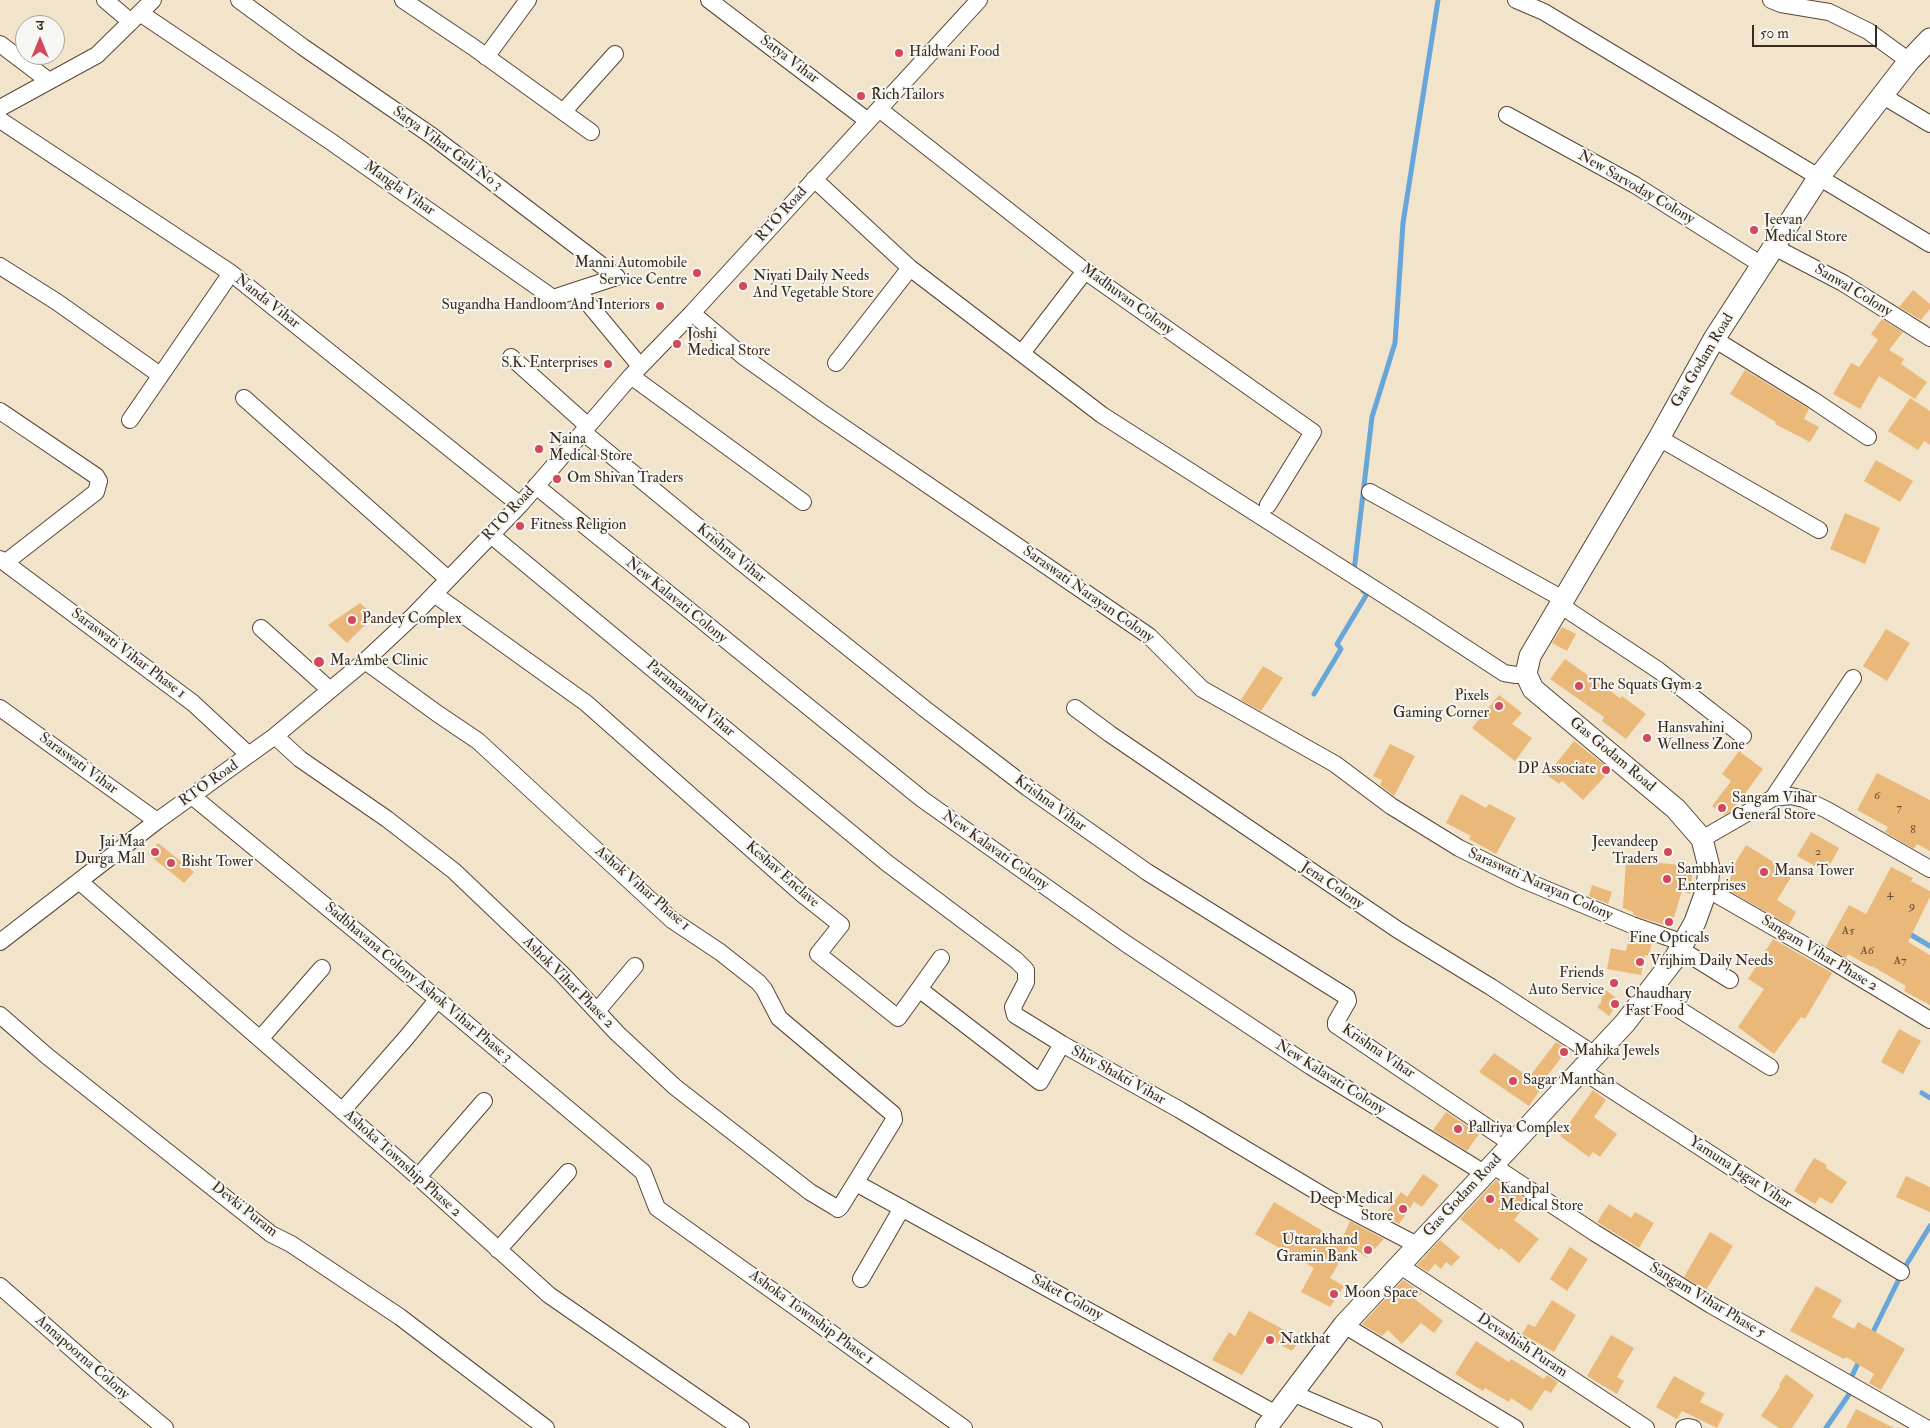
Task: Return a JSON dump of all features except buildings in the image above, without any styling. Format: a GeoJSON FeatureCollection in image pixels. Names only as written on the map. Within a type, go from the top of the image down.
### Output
{"type":"FeatureCollection","features":[{"type":"Feature","properties":{"kind":"main road","name":"Gas Godam Road"},"geometry":{"type":"LineString","coordinates":[[1273,1423],[1292,1393],[1344,1325],[1625,1023],[1682,946],[1695,922],[1707,889],[1709,867],[1702,839],[1676,808],[1533,689],[1526,674],[1530,656],[1659,438],[1714,339],[1774,246],[1819,177],[1883,96],[1922,53]]}},
{"type":"Feature","properties":{"kind":"street"},"geometry":{"type":"LineString","coordinates":[[104,0],[136,17]]}},
{"type":"Feature","properties":{"kind":"street"},"geometry":{"type":"LineString","coordinates":[[0,108],[96,54],[153,0]]}},
{"type":"Feature","properties":{"kind":"street","name":"Satya Vihar Gali No 3"},"geometry":{"type":"LineString","coordinates":[[238,0],[432,136],[618,277],[577,290]]}},
{"type":"Feature","properties":{"kind":"street"},"geometry":{"type":"LineString","coordinates":[[403,0],[591,132]]}},
{"type":"Feature","properties":{"kind":"street"},"geometry":{"type":"LineString","coordinates":[[486,57],[528,0]]}},
{"type":"Feature","properties":{"kind":"street","name":"RTO Road"},"geometry":{"type":"LineString","coordinates":[[0,942],[157,821],[250,756],[365,661],[434,594],[520,505],[636,371],[692,313],[979,0]]}},
{"type":"Feature","properties":{"kind":"street"},"geometry":{"type":"LineString","coordinates":[[1516,0],[1544,12],[1930,244]]}},
{"type":"Feature","properties":{"kind":"street"},"geometry":{"type":"LineString","coordinates":[[1771,0],[1781,4],[1829,12],[1868,31],[1922,53]]}},
{"type":"Feature","properties":{"kind":"street","name":"Satya Vihar"},"geometry":{"type":"LineString","coordinates":[[714,1],[874,115]]}},
{"type":"Feature","properties":{"kind":"street","name":"Mangla Vihar"},"geometry":{"type":"LineString","coordinates":[[136,17],[330,141],[553,298],[577,290]]}},
{"type":"Feature","properties":{"kind":"street"},"geometry":{"type":"LineString","coordinates":[[0,44],[49,81]]}},
{"type":"Feature","properties":{"kind":"street"},"geometry":{"type":"LineString","coordinates":[[563,112],[614,54]]}},
{"type":"Feature","properties":{"kind":"street"},"geometry":{"type":"LineString","coordinates":[[1883,96],[1930,124]]}},
{"type":"Feature","properties":{"kind":"street","name":"Madhuvan Colony"},"geometry":{"type":"LineString","coordinates":[[874,115],[1086,271],[1313,432],[1268,505]]}},
{"type":"Feature","properties":{"kind":"street","name":"New Sarvoday Colony"},"geometry":{"type":"LineString","coordinates":[[1507,115],[1635,185],[1762,265]]}},
{"type":"Feature","properties":{"kind":"street","name":"Nanda Vihar"},"geometry":{"type":"LineString","coordinates":[[0,120],[231,273],[520,505]]}},
{"type":"Feature","properties":{"kind":"street"},"geometry":{"type":"LineString","coordinates":[[814,179],[910,268],[1102,415],[1504,673],[1526,674]]}},
{"type":"Feature","properties":{"kind":"street","name":"Sanwal Colony"},"geometry":{"type":"LineString","coordinates":[[1774,246],[1843,283],[1930,338]]}},
{"type":"Feature","properties":{"kind":"street"},"geometry":{"type":"LineString","coordinates":[[0,266],[56,302],[160,375]]}},
{"type":"Feature","properties":{"kind":"street"},"geometry":{"type":"LineString","coordinates":[[836,363],[910,268]]}},
{"type":"Feature","properties":{"kind":"street"},"geometry":{"type":"LineString","coordinates":[[1022,354],[1086,271]]}},
{"type":"Feature","properties":{"kind":"street"},"geometry":{"type":"LineString","coordinates":[[130,420],[231,273]]}},
{"type":"Feature","properties":{"kind":"street"},"geometry":{"type":"LineString","coordinates":[[577,290],[636,371],[803,502]]}},
{"type":"Feature","properties":{"kind":"street","name":"Saraswati Narayan Colony"},"geometry":{"type":"LineString","coordinates":[[692,313],[744,357],[821,412],[1149,636],[1202,689],[1335,764],[1391,806],[1458,848],[1521,879],[1682,946],[1730,980]]}},
{"type":"Feature","properties":{"kind":"street"},"geometry":{"type":"LineString","coordinates":[[1714,339],[1813,400],[1868,437]]}},
{"type":"Feature","properties":{"kind":"street"},"geometry":{"type":"LineString","coordinates":[[511,357],[585,429]]}},
{"type":"Feature","properties":{"kind":"street"},"geometry":{"type":"LineString","coordinates":[[244,398],[448,579]]}},
{"type":"Feature","properties":{"kind":"street"},"geometry":{"type":"LineString","coordinates":[[0,411],[96,476],[100,481],[96,492],[3,560]]}},
{"type":"Feature","properties":{"kind":"street","name":"Krishna Vihar"},"geometry":{"type":"LineString","coordinates":[[585,429],[741,562],[924,709],[1028,788],[1147,872],[1346,997],[1348,1001],[1336,1024],[1512,1144]]}},
{"type":"Feature","properties":{"kind":"street"},"geometry":{"type":"LineString","coordinates":[[1659,438],[1819,530]]}},
{"type":"Feature","properties":{"kind":"street","name":"New Kalavati Colony"},"geometry":{"type":"LineString","coordinates":[[536,486],[922,799],[1125,943],[1294,1056],[1488,1169]]}},
{"type":"Feature","properties":{"kind":"street"},"geometry":{"type":"LineString","coordinates":[[1370,492],[1561,602],[1658,670],[1743,736]]}},
{"type":"Feature","properties":{"kind":"street","name":"Paramanand Vihar"},"geometry":{"type":"LineString","coordinates":[[491,535],[887,864]]}},
{"type":"Feature","properties":{"kind":"street","name":"Saraswati Vihar Phase 1"},"geometry":{"type":"LineString","coordinates":[[3,560],[193,703],[250,756]]}},
{"type":"Feature","properties":{"kind":"street","name":"Keshav Enclave"},"geometry":{"type":"LineString","coordinates":[[434,594],[586,703],[802,894],[841,925],[818,954],[898,1018],[919,989]]}},
{"type":"Feature","properties":{"kind":"street"},"geometry":{"type":"LineString","coordinates":[[261,628],[330,690]]}},
{"type":"Feature","properties":{"kind":"street","name":"Ashok Vihar Phase 1"},"geometry":{"type":"LineString","coordinates":[[365,661],[478,741],[672,920],[720,952],[758,982],[764,989],[779,1018],[893,1114],[894,1120],[856,1183]]}},
{"type":"Feature","properties":{"kind":"street"},"geometry":{"type":"LineString","coordinates":[[1773,798],[1853,678]]}},
{"type":"Feature","properties":{"kind":"street","name":"Saraswati Vihar"},"geometry":{"type":"LineString","coordinates":[[0,708],[157,821]]}},
{"type":"Feature","properties":{"kind":"street","name":"Jena Colony"},"geometry":{"type":"LineString","coordinates":[[1075,708],[1398,930],[1491,987],[1588,1062]]}},
{"type":"Feature","properties":{"kind":"street","name":"Ashok Vihar Phase 2"},"geometry":{"type":"LineString","coordinates":[[275,736],[300,759],[387,819],[454,871],[562,974],[675,1087],[810,1192],[838,1209],[856,1183]]}},
{"type":"Feature","properties":{"kind":"street","name":"Sadbhavana Colony Ashok Vihar Phase 3"},"geometry":{"type":"LineString","coordinates":[[192,796],[438,999],[643,1172],[657,1208]]}},
{"type":"Feature","properties":{"kind":"street"},"geometry":{"type":"LineString","coordinates":[[1702,839],[1773,798],[1791,796],[1804,799],[1827,810],[1930,869]]}},
{"type":"Feature","properties":{"kind":"street","name":"Shiv Shakti Vihar"},"geometry":{"type":"LineString","coordinates":[[887,864],[1016,960],[1026,970],[1026,982],[1013,1007],[1016,1016],[1180,1110],[1329,1199],[1417,1245]]}},
{"type":"Feature","properties":{"kind":"street","name":"Ashoka Township Phase 2"},"geometry":{"type":"LineString","coordinates":[[79,882],[418,1177],[549,1295],[741,1428]]}},
{"type":"Feature","properties":{"kind":"street","name":"Sangam Vihar Phase 2"},"geometry":{"type":"LineString","coordinates":[[1707,889],[1930,1020]]}},
{"type":"Feature","properties":{"kind":"street"},"geometry":{"type":"LineString","coordinates":[[941,958],[919,989],[1038,1081],[1042,1080],[1062,1044]]}},
{"type":"Feature","properties":{"kind":"street"},"geometry":{"type":"LineString","coordinates":[[597,1011],[635,966]]}},
{"type":"Feature","properties":{"kind":"street"},"geometry":{"type":"LineString","coordinates":[[260,1039],[322,968]]}},
{"type":"Feature","properties":{"kind":"street"},"geometry":{"type":"LineString","coordinates":[[1650,991],[1770,1067]]}},
{"type":"Feature","properties":{"kind":"street"},"geometry":{"type":"LineString","coordinates":[[342,1111],[438,999]]}},
{"type":"Feature","properties":{"kind":"street","name":"Devki Puram"},"geometry":{"type":"LineString","coordinates":[[0,1015],[47,1056],[271,1234],[291,1244],[400,1317],[546,1428]]}},
{"type":"Feature","properties":{"kind":"street","name":"Yamuna Jagat Vihar"},"geometry":{"type":"LineString","coordinates":[[1588,1062],[1763,1188],[1901,1272]]}},
{"type":"Feature","properties":{"kind":"street"},"geometry":{"type":"LineString","coordinates":[[418,1177],[484,1100]]}},
{"type":"Feature","properties":{"kind":"street","name":"Sangam Vihar Phase 5"},"geometry":{"type":"LineString","coordinates":[[1488,1169],[1711,1305],[1926,1428]]}},
{"type":"Feature","properties":{"kind":"street"},"geometry":{"type":"LineString","coordinates":[[498,1250],[568,1172]]}},
{"type":"Feature","properties":{"kind":"street","name":"Saket Colony"},"geometry":{"type":"LineString","coordinates":[[856,1183],[1273,1423]]}},
{"type":"Feature","properties":{"kind":"street","name":"Ashoka Township Phase 1"},"geometry":{"type":"LineString","coordinates":[[657,1208],[964,1428]]}},
{"type":"Feature","properties":{"kind":"street"},"geometry":{"type":"LineString","coordinates":[[860,1279],[902,1208]]}},
{"type":"Feature","properties":{"kind":"street","name":"Devashish Puram"},"geometry":{"type":"LineString","coordinates":[[1399,1265],[1646,1428]]}},
{"type":"Feature","properties":{"kind":"street","name":"Annapoorna Colony"},"geometry":{"type":"LineString","coordinates":[[0,1286],[106,1379],[166,1428]]}},
{"type":"Feature","properties":{"kind":"street"},"geometry":{"type":"LineString","coordinates":[[1344,1325],[1515,1428]]}},
{"type":"Feature","properties":{"kind":"street"},"geometry":{"type":"LineString","coordinates":[[1292,1393],[1374,1428]]}},
{"type":"Feature","properties":{"kind":"street"},"geometry":{"type":"LineString","coordinates":[[1684,1428],[1688,1426],[1692,1428]]}},
{"type":"Feature","properties":{"kind":"waterway"},"geometry":{"type":"LineString","coordinates":[[1354,571],[1372,417],[1395,343],[1403,223],[1438,0]]}},
{"type":"Feature","properties":{"kind":"waterway"},"geometry":{"type":"LineString","coordinates":[[1314,694],[1341,649],[1337,644],[1367,594],[1363,591]]}},
{"type":"Feature","properties":{"kind":"waterway"},"geometry":{"type":"LineString","coordinates":[[1906,932],[1930,946]]}},
{"type":"Feature","properties":{"kind":"waterway"},"geometry":{"type":"LineString","coordinates":[[1922,1093],[1930,1098]]}},
{"type":"Feature","properties":{"kind":"waterway"},"geometry":{"type":"LineString","coordinates":[[1871,1336],[1905,1267],[1930,1226]]}},
{"type":"Feature","properties":{"kind":"waterway"},"geometry":{"type":"LineString","coordinates":[[1851,1378],[1860,1359]]}},
{"type":"Feature","properties":{"kind":"waterway"},"geometry":{"type":"LineString","coordinates":[[1826,1428],[1850,1393]]}},
{"type":"Feature","properties":{"kind":"place","name":"Haldwani Food"},"geometry":{"type":"Point","coordinates":[899,53]}},
{"type":"Feature","properties":{"kind":"place","name":"Rich Tailors"},"geometry":{"type":"Point","coordinates":[861,96]}},
{"type":"Feature","properties":{"kind":"place","name":"Jeevan Medical Store"},"geometry":{"type":"Point","coordinates":[1754,230]}},
{"type":"Feature","properties":{"kind":"place","name":"Manni Automobile Service Centre"},"geometry":{"type":"Point","coordinates":[697,273]}},
{"type":"Feature","properties":{"kind":"place","name":"Niyati Daily Needs And Vegetable Store"},"geometry":{"type":"Point","coordinates":[743,286]}},
{"type":"Feature","properties":{"kind":"place","name":"Sugandha Handloom And Interiors"},"geometry":{"type":"Point","coordinates":[660,306]}},
{"type":"Feature","properties":{"kind":"place","name":"Joshi Medical Store"},"geometry":{"type":"Point","coordinates":[677,344]}},
{"type":"Feature","properties":{"kind":"place","name":"S.K. Enterprises"},"geometry":{"type":"Point","coordinates":[608,364]}},
{"type":"Feature","properties":{"kind":"place","name":"Naina Medical Store"},"geometry":{"type":"Point","coordinates":[539,449]}},
{"type":"Feature","properties":{"kind":"place","name":"Om Shivan Traders"},"geometry":{"type":"Point","coordinates":[557,479]}},
{"type":"Feature","properties":{"kind":"place","name":"Fitness Religion"},"geometry":{"type":"Point","coordinates":[520,526]}},
{"type":"Feature","properties":{"kind":"place","name":"Pandey Complex"},"geometry":{"type":"Point","coordinates":[352,620]}},
{"type":"Feature","properties":{"kind":"place","name":"Ma Ambe Clinic"},"geometry":{"type":"Point","coordinates":[319,662]}},
{"type":"Feature","properties":{"kind":"place","name":"The Squats Gym 2"},"geometry":{"type":"Point","coordinates":[1579,686]}},
{"type":"Feature","properties":{"kind":"place","name":"Pixels Gaming Corner"},"geometry":{"type":"Point","coordinates":[1499,706]}},
{"type":"Feature","properties":{"kind":"place","name":"Hansvahini Wellness Zone"},"geometry":{"type":"Point","coordinates":[1647,738]}},
{"type":"Feature","properties":{"kind":"place","name":"DP Associate"},"geometry":{"type":"Point","coordinates":[1606,770]}},
{"type":"Feature","properties":{"kind":"place","name":"Sangam Vihar General Store"},"geometry":{"type":"Point","coordinates":[1722,808]}},
{"type":"Feature","properties":{"kind":"place","name":"Jai Maa Durga Mall"},"geometry":{"type":"Point","coordinates":[155,852]}},
{"type":"Feature","properties":{"kind":"place","name":"Jeevandeep Traders"},"geometry":{"type":"Point","coordinates":[1668,852]}},
{"type":"Feature","properties":{"kind":"place","name":"Bisht Tower"},"geometry":{"type":"Point","coordinates":[171,863]}},
{"type":"Feature","properties":{"kind":"place","name":"Mansa Tower"},"geometry":{"type":"Point","coordinates":[1764,872]}},
{"type":"Feature","properties":{"kind":"place","name":"Sambhavi Enterprises"},"geometry":{"type":"Point","coordinates":[1667,879]}},
{"type":"Feature","properties":{"kind":"place","name":"Fine Opticals"},"geometry":{"type":"Point","coordinates":[1669,922]}},
{"type":"Feature","properties":{"kind":"place","name":"Vrijhim Daily Needs"},"geometry":{"type":"Point","coordinates":[1640,962]}},
{"type":"Feature","properties":{"kind":"place","name":"Friends Auto Service"},"geometry":{"type":"Point","coordinates":[1614,983]}},
{"type":"Feature","properties":{"kind":"place","name":"Chaudhary Fast Food"},"geometry":{"type":"Point","coordinates":[1615,1004]}},
{"type":"Feature","properties":{"kind":"place","name":"Mahika Jewels"},"geometry":{"type":"Point","coordinates":[1564,1052]}},
{"type":"Feature","properties":{"kind":"place","name":"Sagar Manthan"},"geometry":{"type":"Point","coordinates":[1513,1081]}},
{"type":"Feature","properties":{"kind":"place","name":"Pallriya Complex"},"geometry":{"type":"Point","coordinates":[1458,1129]}},
{"type":"Feature","properties":{"kind":"place","name":"Kandpal Medical Store"},"geometry":{"type":"Point","coordinates":[1490,1199]}},
{"type":"Feature","properties":{"kind":"place","name":"Deep Medical Store"},"geometry":{"type":"Point","coordinates":[1403,1209]}},
{"type":"Feature","properties":{"kind":"place","name":"Uttarakhand Gramin Bank"},"geometry":{"type":"Point","coordinates":[1368,1250]}},
{"type":"Feature","properties":{"kind":"place","name":"Moon Space"},"geometry":{"type":"Point","coordinates":[1334,1294]}},
{"type":"Feature","properties":{"kind":"place","name":"Natkhat"},"geometry":{"type":"Point","coordinates":[1270,1340]}}]}
